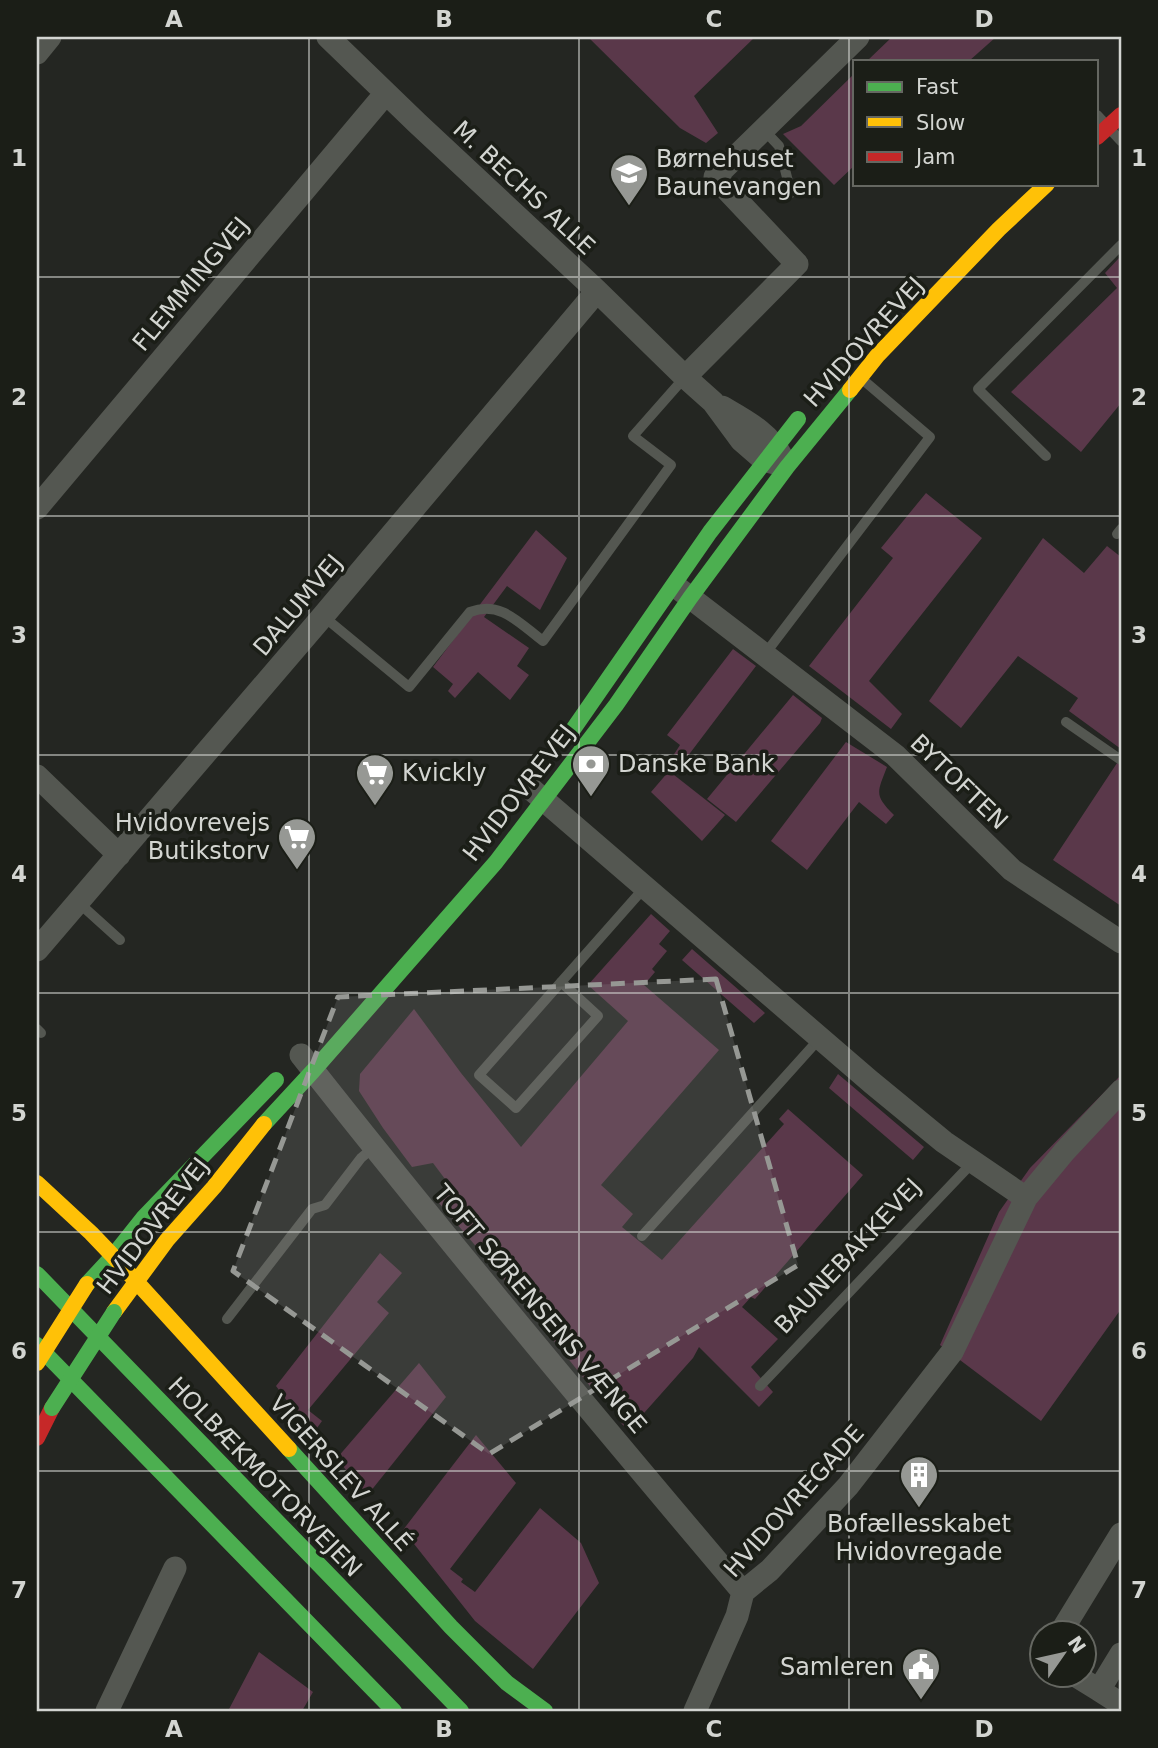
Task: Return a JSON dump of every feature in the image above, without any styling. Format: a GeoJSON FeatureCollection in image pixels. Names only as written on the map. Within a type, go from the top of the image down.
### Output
{"type":"FeatureCollection","features":[{"type":"Feature","properties":{"kind":"main road","name":"HVIDOVREVEJ"},"geometry":{"type":"LineString","coordinates":[[566,739],[681,591],[787,467],[859,377],[999,229],[1045,186]]}},
{"type":"Feature","properties":{"kind":"main road","name":"HVIDOVREVEJ"},"geometry":{"type":"LineString","coordinates":[[37,1363],[87,1284],[144,1217],[496,862],[534,791],[616,705],[681,591],[770,453],[805,411]]}},
{"type":"Feature","properties":{"kind":"main road","name":"HVIDOVREVEJ"},"geometry":{"type":"LineString","coordinates":[[37,1438],[52,1408],[114,1312],[167,1240],[214,1187],[258,1130],[300,1062]]}},
{"type":"Feature","properties":{"kind":"main road","name":"VIGERSLEV ALLÉ"},"geometry":{"type":"LineString","coordinates":[[37,1183],[113,1256],[443,1618],[507,1683],[545,1711]]}},
{"type":"Feature","properties":{"kind":"main road","name":"HOLBÆKMOTORVEJEN"},"geometry":{"type":"LineString","coordinates":[[37,1274],[461,1711]]}},
{"type":"Feature","properties":{"kind":"main road"},"geometry":{"type":"LineString","coordinates":[[37,1345],[394,1711]]}},
{"type":"Feature","properties":{"kind":"street"},"geometry":{"type":"LineString","coordinates":[[37,53],[50,37]]}},
{"type":"Feature","properties":{"kind":"street","name":"M. BECHS ALLE"},"geometry":{"type":"LineString","coordinates":[[328,37],[713,402],[741,440],[770,453],[787,467]]}},
{"type":"Feature","properties":{"kind":"street"},"geometry":{"type":"LineString","coordinates":[[685,377],[797,264],[715,177],[858,37]]}},
{"type":"Feature","properties":{"kind":"street","name":"FLEMMINGVEJ"},"geometry":{"type":"LineString","coordinates":[[37,508],[386,93]]}},
{"type":"Feature","properties":{"kind":"street","name":"DALUMVEJ"},"geometry":{"type":"LineString","coordinates":[[37,950],[597,292]]}},
{"type":"Feature","properties":{"kind":"street","name":"BYTOFTEN"},"geometry":{"type":"LineString","coordinates":[[681,591],[895,755],[1012,870],[1121,942]]}},
{"type":"Feature","properties":{"kind":"street"},"geometry":{"type":"LineString","coordinates":[[37,776],[119,855]]}},
{"type":"Feature","properties":{"kind":"street"},"geometry":{"type":"LineString","coordinates":[[534,791],[944,1142],[1026,1198]]}},
{"type":"Feature","properties":{"kind":"street","name":"TOFT SØRENSENS VÆNGE"},"geometry":{"type":"LineString","coordinates":[[300,1062],[374,1147],[474,1272],[743,1592]]}},
{"type":"Feature","properties":{"kind":"street","name":"HVIDOVREGADE"},"geometry":{"type":"LineString","coordinates":[[695,1711],[737,1616],[743,1592],[770,1570],[848,1486],[952,1352],[1026,1198],[1064,1152],[1120,1094]]}},
{"type":"Feature","properties":{"kind":"street"},"geometry":{"type":"LineString","coordinates":[[1070,1618],[1121,1534]]}},
{"type":"Feature","properties":{"kind":"street"},"geometry":{"type":"LineString","coordinates":[[107,1711],[176,1568]]}},
{"type":"Feature","properties":{"kind":"street"},"geometry":{"type":"LineString","coordinates":[[1099,1690],[1121,1654]]}},
{"type":"Feature","properties":{"kind":"street"},"geometry":{"type":"LineString","coordinates":[[1096,1688],[1121,1704]]}},
{"type":"Feature","properties":{"kind":"lane"},"geometry":{"type":"LineString","coordinates":[[1108,118],[1121,141]]}},
{"type":"Feature","properties":{"kind":"lane"},"geometry":{"type":"LineString","coordinates":[[764,129],[779,146],[792,194]]}},
{"type":"Feature","properties":{"kind":"lane"},"geometry":{"type":"LineString","coordinates":[[1046,456],[978,389],[1121,245]]}},
{"type":"Feature","properties":{"kind":"lane"},"geometry":{"type":"LineString","coordinates":[[323,616],[409,687],[470,612],[489,608],[501,610],[543,641],[671,465],[633,436],[685,377]]}},
{"type":"Feature","properties":{"kind":"lane"},"geometry":{"type":"LineString","coordinates":[[765,654],[930,437],[859,377]]}},
{"type":"Feature","properties":{"kind":"lane"},"geometry":{"type":"LineString","coordinates":[[1066,722],[1121,760]]}},
{"type":"Feature","properties":{"kind":"lane"},"geometry":{"type":"LineString","coordinates":[[561,982],[598,1016],[516,1108],[479,1075],[561,982],[645,887]]}},
{"type":"Feature","properties":{"kind":"lane"},"geometry":{"type":"LineString","coordinates":[[79,903],[120,940]]}},
{"type":"Feature","properties":{"kind":"lane"},"geometry":{"type":"LineString","coordinates":[[642,1236],[820,1038]]}},
{"type":"Feature","properties":{"kind":"lane"},"geometry":{"type":"LineString","coordinates":[[227,1320],[312,1209],[325,1205],[361,1158],[374,1147]]}},
{"type":"Feature","properties":{"kind":"lane","name":"BAUNEBAKKEVEJ"},"geometry":{"type":"LineString","coordinates":[[760,1386],[973,1162]]}},
{"type":"Feature","properties":{"kind":"highlighted area"},"geometry":{"type":"Polygon","coordinates":[[[716,979],[798,1265],[489,1454],[233,1271],[338,997],[716,979]]]}},
{"type":"Feature","properties":{"kind":"shaded area"},"geometry":{"type":"Polygon","coordinates":[[[588,37],[755,37],[694,96],[718,133],[706,143],[680,128],[588,37]]]}},
{"type":"Feature","properties":{"kind":"shaded area"},"geometry":{"type":"Polygon","coordinates":[[[892,37],[996,37],[970,60],[868,60],[892,37]]]}},
{"type":"Feature","properties":{"kind":"shaded area"},"geometry":{"type":"Polygon","coordinates":[[[853,75],[853,167],[834,185],[783,134],[801,126],[853,75]]]}},
{"type":"Feature","properties":{"kind":"shaded area"},"geometry":{"type":"Polygon","coordinates":[[[1119,258],[1121,403],[1081,452],[1011,392],[1117,288],[1105,273],[1119,258]]]}},
{"type":"Feature","properties":{"kind":"shaded area"},"geometry":{"type":"Polygon","coordinates":[[[926,493],[982,538],[869,681],[902,714],[891,729],[809,666],[893,558],[881,548],[926,493]]]}},
{"type":"Feature","properties":{"kind":"shaded area"},"geometry":{"type":"Polygon","coordinates":[[[536,530],[567,558],[540,610],[507,586],[484,617],[529,648],[517,666],[529,675],[510,700],[478,672],[455,698],[448,691],[453,684],[433,667],[536,530]]]}},
{"type":"Feature","properties":{"kind":"shaded area"},"geometry":{"type":"Polygon","coordinates":[[[1043,538],[1084,573],[1107,546],[1121,557],[1121,749],[1069,711],[1078,698],[1018,656],[961,728],[929,701],[1043,538]]]}},
{"type":"Feature","properties":{"kind":"shaded area"},"geometry":{"type":"Polygon","coordinates":[[[733,649],[756,666],[678,769],[669,762],[680,745],[667,735],[733,649]]]}},
{"type":"Feature","properties":{"kind":"shaded area"},"geometry":{"type":"Polygon","coordinates":[[[793,695],[822,718],[820,723],[736,822],[707,799],[793,695]]]}},
{"type":"Feature","properties":{"kind":"shaded area"},"geometry":{"type":"Polygon","coordinates":[[[846,742],[887,767],[879,793],[883,803],[894,815],[886,824],[859,802],[807,870],[771,841],[846,742]]]}},
{"type":"Feature","properties":{"kind":"shaded area"},"geometry":{"type":"Polygon","coordinates":[[[1121,757],[1121,906],[1053,860],[1121,757]]]}},
{"type":"Feature","properties":{"kind":"shaded area"},"geometry":{"type":"Polygon","coordinates":[[[669,771],[725,815],[702,841],[651,792],[669,771]]]}},
{"type":"Feature","properties":{"kind":"shaded area"},"geometry":{"type":"Polygon","coordinates":[[[651,914],[670,931],[659,944],[667,951],[652,969],[655,972],[644,985],[719,1050],[601,1185],[633,1214],[622,1227],[662,1260],[784,1124],[779,1119],[788,1109],[863,1175],[755,1299],[751,1297],[742,1307],[778,1339],[751,1367],[773,1392],[759,1407],[699,1347],[693,1358],[628,1431],[616,1417],[633,1406],[612,1380],[590,1386],[542,1326],[558,1315],[537,1288],[514,1291],[439,1203],[454,1191],[433,1163],[412,1167],[359,1091],[360,1074],[414,1009],[521,1147],[628,1021],[588,985],[651,914]]]}},
{"type":"Feature","properties":{"kind":"shaded area"},"geometry":{"type":"Polygon","coordinates":[[[692,949],[765,1013],[754,1023],[682,960],[692,949]]]}},
{"type":"Feature","properties":{"kind":"shaded area"},"geometry":{"type":"Polygon","coordinates":[[[838,1074],[924,1147],[913,1160],[829,1088],[838,1074]]]}},
{"type":"Feature","properties":{"kind":"shaded area"},"geometry":{"type":"Polygon","coordinates":[[[1121,1075],[1121,1309],[1041,1421],[940,1345],[999,1212],[1030,1168],[1121,1075]]]}},
{"type":"Feature","properties":{"kind":"shaded area"},"geometry":{"type":"Polygon","coordinates":[[[380,1253],[402,1273],[377,1302],[389,1313],[308,1410],[322,1421],[312,1435],[276,1386],[380,1253]]]}},
{"type":"Feature","properties":{"kind":"shaded area"},"geometry":{"type":"Polygon","coordinates":[[[419,1363],[446,1397],[366,1497],[337,1458],[419,1363]]]}},
{"type":"Feature","properties":{"kind":"shaded area"},"geometry":{"type":"Polygon","coordinates":[[[476,1435],[516,1483],[450,1569],[463,1579],[461,1582],[475,1592],[540,1508],[581,1543],[599,1583],[533,1669],[475,1621],[403,1530],[476,1435]]]}},
{"type":"Feature","properties":{"kind":"shaded area"},"geometry":{"type":"Polygon","coordinates":[[[259,1652],[313,1692],[302,1711],[228,1711],[259,1652]]]}},
{"type":"Feature","properties":{"kind":"traffic: fast"},"geometry":{"type":"LineString","coordinates":[[264,1124],[496,862],[616,705],[690,598],[787,467],[850,390]]}},
{"type":"Feature","properties":{"kind":"traffic: fast"},"geometry":{"type":"LineString","coordinates":[[574,728],[710,532],[798,419]]}},
{"type":"Feature","properties":{"kind":"traffic: fast"},"geometry":{"type":"LineString","coordinates":[[87,1284],[144,1217],[276,1080]]}},
{"type":"Feature","properties":{"kind":"traffic: fast"},"geometry":{"type":"LineString","coordinates":[[37,1274],[461,1711]]}},
{"type":"Feature","properties":{"kind":"traffic: fast"},"geometry":{"type":"LineString","coordinates":[[52,1408],[114,1312]]}},
{"type":"Feature","properties":{"kind":"traffic: fast"},"geometry":{"type":"LineString","coordinates":[[37,1345],[394,1711]]}},
{"type":"Feature","properties":{"kind":"traffic: fast"},"geometry":{"type":"LineString","coordinates":[[289,1449],[451,1627],[507,1683],[545,1711]]}},
{"type":"Feature","properties":{"kind":"traffic: slow"},"geometry":{"type":"LineString","coordinates":[[850,390],[877,356],[999,229],[1045,186]]}},
{"type":"Feature","properties":{"kind":"traffic: slow"},"geometry":{"type":"LineString","coordinates":[[114,1312],[167,1240],[264,1124]]}},
{"type":"Feature","properties":{"kind":"traffic: slow"},"geometry":{"type":"LineString","coordinates":[[37,1183],[113,1256],[289,1449]]}},
{"type":"Feature","properties":{"kind":"traffic: slow"},"geometry":{"type":"LineString","coordinates":[[37,1363],[87,1284]]}},
{"type":"Feature","properties":{"kind":"traffic: jam"},"geometry":{"type":"LineString","coordinates":[[1098,136],[1121,115]]}},
{"type":"Feature","properties":{"kind":"traffic: jam"},"geometry":{"type":"LineString","coordinates":[[37,1438],[52,1408]]}},
{"type":"Feature","properties":{"kind":"place","name":"Børnehuset Baunevangen"},"geometry":{"type":"Point","coordinates":[629,207]}},
{"type":"Feature","properties":{"kind":"place","name":"Danske Bank"},"geometry":{"type":"Point","coordinates":[591,798]}},
{"type":"Feature","properties":{"kind":"place","name":"Kvickly"},"geometry":{"type":"Point","coordinates":[375,807]}},
{"type":"Feature","properties":{"kind":"place","name":"Hvidovrevejs Butikstorv"},"geometry":{"type":"Point","coordinates":[297,871]}},
{"type":"Feature","properties":{"kind":"place","name":"Bofællesskabet Hvidovregade"},"geometry":{"type":"Point","coordinates":[919,1509]}},
{"type":"Feature","properties":{"kind":"place","name":"Samleren"},"geometry":{"type":"Point","coordinates":[921,1701]}}]}
